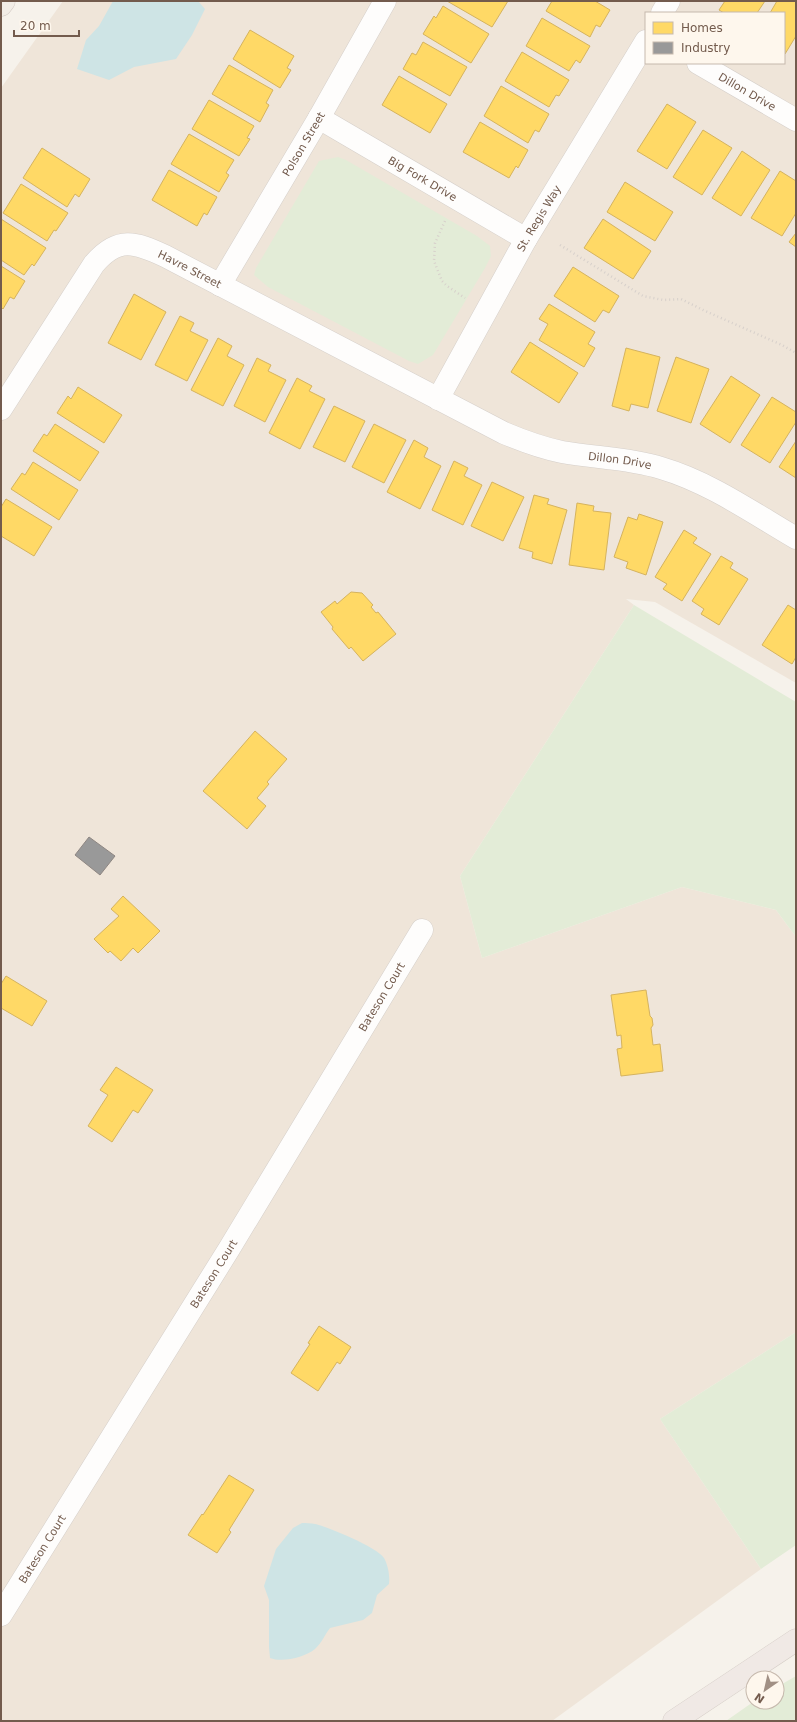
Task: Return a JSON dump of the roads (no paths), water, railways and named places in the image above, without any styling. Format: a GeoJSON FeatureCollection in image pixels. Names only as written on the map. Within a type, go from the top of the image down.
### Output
{"type":"FeatureCollection","features":[{"type":"Feature","properties":{"kind":"highway"},"geometry":{"type":"LineString","coordinates":[[674,1721],[796,1640]]}},
{"type":"Feature","properties":{"kind":"main road"},"geometry":{"type":"LineString","coordinates":[[1,5],[4,1]]}},
{"type":"Feature","properties":{"kind":"street","name":"Polson Street"},"geometry":{"type":"LineString","coordinates":[[220,285],[319,118],[385,1]]}},
{"type":"Feature","properties":{"kind":"street"},"geometry":{"type":"LineString","coordinates":[[663,12],[669,1]]}},
{"type":"Feature","properties":{"kind":"street","name":"St. Regis Way"},"geometry":{"type":"LineString","coordinates":[[438,399],[526,239],[645,43]]}},
{"type":"Feature","properties":{"kind":"street","name":"Dillon Drive"},"geometry":{"type":"LineString","coordinates":[[700,64],[796,120]]}},
{"type":"Feature","properties":{"kind":"street","name":"Big Fork Drive"},"geometry":{"type":"LineString","coordinates":[[319,118],[526,239]]}},
{"type":"Feature","properties":{"kind":"street","name":"Havre Street"},"geometry":{"type":"LineString","coordinates":[[2,404],[94,264],[103,253],[109,249],[127,244],[136,244],[146,247],[438,399]]}},
{"type":"Feature","properties":{"kind":"street","name":"Dillon Drive"},"geometry":{"type":"LineString","coordinates":[[438,399],[504,433],[540,446],[562,452],[635,462],[679,474],[713,490],[796,538]]}},
{"type":"Feature","properties":{"kind":"street","name":"Bateson Court"},"geometry":{"type":"LineString","coordinates":[[1,1615],[232,1242],[422,930]]}}]}
